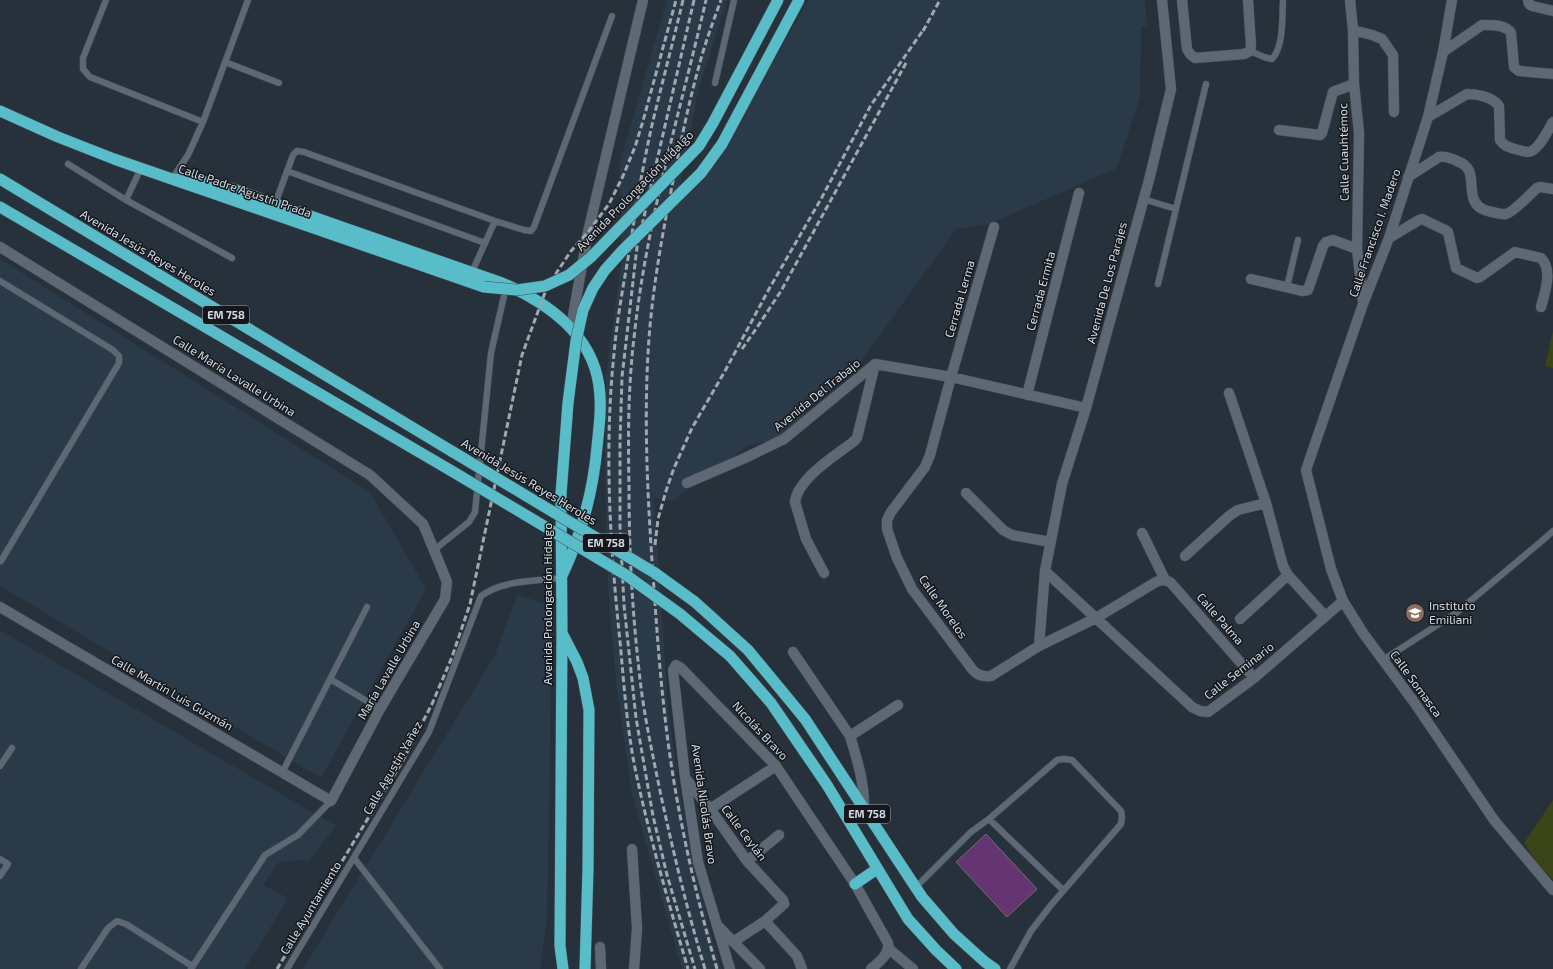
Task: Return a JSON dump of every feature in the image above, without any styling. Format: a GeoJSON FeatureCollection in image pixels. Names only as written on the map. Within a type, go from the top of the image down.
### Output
{"type":"FeatureCollection","features":[{"type":"Feature","properties":{"kind":"highway","name":"Avenida Prolongación Hidalgo"},"geometry":{"type":"LineString","coordinates":[[484,287],[517,290],[545,286],[569,275],[591,257],[699,146],[717,116],[778,0]]}},
{"type":"Feature","properties":{"kind":"highway","name":"Avenida Prolongación Hidalgo"},"geometry":{"type":"LineString","coordinates":[[563,969],[560,946],[562,633],[561,494],[568,403],[576,341],[582,310],[593,288],[605,270],[622,251],[701,173],[711,160],[722,144],[799,0]]}},
{"type":"Feature","properties":{"kind":"highway","name":"Calle Padre Agustín Prada"},"geometry":{"type":"LineString","coordinates":[[0,112],[58,137],[141,168],[484,287]]}},
{"type":"Feature","properties":{"kind":"highway","name":"Avenida Jesús Reyes Heroles"},"geometry":{"type":"LineString","coordinates":[[0,179],[655,573],[714,618],[748,650],[804,719],[922,897],[954,934],[995,969]]}},
{"type":"Feature","properties":{"kind":"highway"},"geometry":{"type":"LineString","coordinates":[[172,179],[202,181],[230,188],[472,272],[507,285],[537,300],[571,327],[580,338],[593,363],[600,386],[600,410],[596,464],[587,507],[577,542],[561,578]]}},
{"type":"Feature","properties":{"kind":"highway","name":"EM 758"},"geometry":{"type":"LineString","coordinates":[[0,207],[450,470],[626,575],[680,614],[730,656],[771,703],[827,785],[908,920],[956,969]]}},
{"type":"Feature","properties":{"kind":"highway"},"geometry":{"type":"LineString","coordinates":[[562,633],[577,662],[583,678],[589,710],[588,869],[585,969]]}},
{"type":"Feature","properties":{"kind":"highway"},"geometry":{"type":"LineString","coordinates":[[855,884],[877,869]]}},
{"type":"Feature","properties":{"kind":"street"},"geometry":{"type":"LineString","coordinates":[[571,327],[588,232],[642,0]]}},
{"type":"Feature","properties":{"kind":"street","name":"Avenida De Los Parajes"},"geometry":{"type":"LineString","coordinates":[[1045,571],[1062,484],[1086,408],[1144,199],[1171,89],[1162,0]]}},
{"type":"Feature","properties":{"kind":"street"},"geometry":{"type":"LineString","coordinates":[[1182,0],[1187,49],[1195,58],[1244,54],[1250,51],[1248,0]]}},
{"type":"Feature","properties":{"kind":"street","name":"Calle Cuauhtémoc"},"geometry":{"type":"LineString","coordinates":[[1350,0],[1353,30],[1354,84],[1359,133],[1357,249],[1363,304]]}},
{"type":"Feature","properties":{"kind":"street","name":"Calle Francisco I. Madero"},"geometry":{"type":"LineString","coordinates":[[1306,470],[1363,304],[1389,238],[1428,117],[1443,52],[1452,0]]}},
{"type":"Feature","properties":{"kind":"street"},"geometry":{"type":"LineString","coordinates":[[1528,0],[1529,4],[1532,6],[1553,11]]}},
{"type":"Feature","properties":{"kind":"street"},"geometry":{"type":"LineString","coordinates":[[1443,52],[1482,25],[1505,27],[1511,33],[1514,67],[1516,69],[1519,71],[1553,74]]}},
{"type":"Feature","properties":{"kind":"street"},"geometry":{"type":"LineString","coordinates":[[1353,30],[1372,34],[1382,39],[1392,55],[1394,112]]}},
{"type":"Feature","properties":{"kind":"street"},"geometry":{"type":"LineString","coordinates":[[1279,130],[1320,135],[1322,133],[1334,92],[1354,84]]}},
{"type":"Feature","properties":{"kind":"street"},"geometry":{"type":"LineString","coordinates":[[1428,117],[1467,94],[1491,99],[1496,101],[1499,106],[1500,140],[1507,147],[1528,152],[1534,151],[1553,122]]}},
{"type":"Feature","properties":{"kind":"street"},"geometry":{"type":"LineString","coordinates":[[1408,177],[1439,157],[1445,156],[1468,167],[1471,173],[1473,197],[1476,204],[1482,210],[1502,214],[1510,212],[1537,188],[1553,189]]}},
{"type":"Feature","properties":{"kind":"street","name":"Cerrada Ermita"},"geometry":{"type":"LineString","coordinates":[[1027,394],[1079,193]]}},
{"type":"Feature","properties":{"kind":"street"},"geometry":{"type":"LineString","coordinates":[[1389,238],[1419,220],[1446,230],[1448,232],[1456,268],[1477,278],[1515,252],[1541,258],[1550,274],[1541,306]]}},
{"type":"Feature","properties":{"kind":"street","name":"Cerrada Lerma"},"geometry":{"type":"LineString","coordinates":[[951,378],[994,227]]}},
{"type":"Feature","properties":{"kind":"street"},"geometry":{"type":"LineString","coordinates":[[1251,279],[1302,291],[1308,290],[1323,246],[1326,242],[1333,240],[1357,249]]}},
{"type":"Feature","properties":{"kind":"street","name":"Calle María Lavalle Urbina"},"geometry":{"type":"LineString","coordinates":[[0,247],[370,475],[423,524],[434,550]]}},
{"type":"Feature","properties":{"kind":"street"},"geometry":{"type":"LineString","coordinates":[[824,573],[806,539],[795,502],[796,495],[800,488],[814,473],[856,438],[875,364]]}},
{"type":"Feature","properties":{"kind":"street","name":"Avenida Del Trabajo"},"geometry":{"type":"LineString","coordinates":[[687,483],[784,439],[875,364],[951,378],[1086,408]]}},
{"type":"Feature","properties":{"kind":"street","name":"Calle Morelos"},"geometry":{"type":"LineString","coordinates":[[951,378],[930,455],[925,467],[891,512],[887,520],[887,529],[897,558],[912,589],[969,666],[982,677],[991,676],[1039,646]]}},
{"type":"Feature","properties":{"kind":"street"},"geometry":{"type":"LineString","coordinates":[[1229,393],[1266,503],[1284,566],[1288,575],[1325,616]]}},
{"type":"Feature","properties":{"kind":"street","name":"Calle Somasca"},"geometry":{"type":"LineString","coordinates":[[1306,470],[1331,569],[1343,601],[1363,633],[1414,702],[1494,820],[1553,890]]}},
{"type":"Feature","properties":{"kind":"street"},"geometry":{"type":"LineString","coordinates":[[966,493],[1003,530],[1012,535],[1050,542]]}},
{"type":"Feature","properties":{"kind":"street"},"geometry":{"type":"LineString","coordinates":[[1185,556],[1229,516],[1238,510],[1266,503]]}},
{"type":"Feature","properties":{"kind":"street"},"geometry":{"type":"LineString","coordinates":[[1039,646],[1096,618],[1156,582],[1165,580],[1142,532]]}},
{"type":"Feature","properties":{"kind":"street","name":"María Lavalle Urbina"},"geometry":{"type":"LineString","coordinates":[[331,801],[380,709],[445,599],[447,582],[434,550]]}},
{"type":"Feature","properties":{"kind":"street"},"geometry":{"type":"LineString","coordinates":[[1039,646],[1045,571]]}},
{"type":"Feature","properties":{"kind":"street","name":"Calle Seminario"},"geometry":{"type":"LineString","coordinates":[[1045,571],[1192,707],[1200,711],[1208,712],[1254,678],[1343,601]]}},
{"type":"Feature","properties":{"kind":"street"},"geometry":{"type":"LineString","coordinates":[[1240,619],[1288,575]]}},
{"type":"Feature","properties":{"kind":"street","name":"Calle Palma"},"geometry":{"type":"LineString","coordinates":[[1165,580],[1171,583],[1254,678]]}},
{"type":"Feature","properties":{"kind":"street","name":"Calle Martín Luis Guzmán"},"geometry":{"type":"LineString","coordinates":[[0,607],[331,801]]}},
{"type":"Feature","properties":{"kind":"street"},"geometry":{"type":"LineString","coordinates":[[793,652],[850,736],[863,790],[864,809]]}},
{"type":"Feature","properties":{"kind":"street","name":"Nicolás Bravo"},"geometry":{"type":"LineString","coordinates":[[676,665],[681,668],[776,766],[855,884],[888,943],[889,949]]}},
{"type":"Feature","properties":{"kind":"street","name":"Avenida Nicolás Bravo"},"geometry":{"type":"LineString","coordinates":[[676,665],[674,666],[673,670],[685,777],[698,862],[730,969]]}},
{"type":"Feature","properties":{"kind":"street"},"geometry":{"type":"LineString","coordinates":[[850,736],[898,705]]}},
{"type":"Feature","properties":{"kind":"street"},"geometry":{"type":"LineString","coordinates":[[710,809],[776,766]]}},
{"type":"Feature","properties":{"kind":"street","name":"Calle Ceylán"},"geometry":{"type":"LineString","coordinates":[[685,777],[747,861],[783,900],[784,904],[765,921]]}},
{"type":"Feature","properties":{"kind":"street"},"geometry":{"type":"LineString","coordinates":[[747,861],[779,835]]}},
{"type":"Feature","properties":{"kind":"street"},"geometry":{"type":"LineString","coordinates":[[632,849],[637,928],[634,969]]}},
{"type":"Feature","properties":{"kind":"street"},"geometry":{"type":"LineString","coordinates":[[733,942],[765,921],[797,956],[802,969]]}},
{"type":"Feature","properties":{"kind":"street"},"geometry":{"type":"LineString","coordinates":[[717,925],[760,969]]}},
{"type":"Feature","properties":{"kind":"street"},"geometry":{"type":"LineString","coordinates":[[600,947],[601,969]]}},
{"type":"Feature","properties":{"kind":"street"},"geometry":{"type":"LineString","coordinates":[[871,969],[887,954],[889,949],[913,969]]}},
{"type":"Feature","properties":{"kind":"lane"},"geometry":{"type":"LineString","coordinates":[[106,0],[83,58],[83,70],[90,77],[203,122]]}},
{"type":"Feature","properties":{"kind":"lane"},"geometry":{"type":"LineString","coordinates":[[172,179],[188,155],[203,122],[248,0]]}},
{"type":"Feature","properties":{"kind":"lane"},"geometry":{"type":"LineString","coordinates":[[715,83],[734,0]]}},
{"type":"Feature","properties":{"kind":"lane"},"geometry":{"type":"LineString","coordinates":[[1250,51],[1272,59],[1276,55],[1281,36],[1283,0]]}},
{"type":"Feature","properties":{"kind":"lane"},"geometry":{"type":"LineString","coordinates":[[275,204],[293,155],[297,151],[304,152],[495,221],[531,231],[534,227],[612,16]]}},
{"type":"Feature","properties":{"kind":"lane"},"geometry":{"type":"LineString","coordinates":[[225,62],[279,83]]}},
{"type":"Feature","properties":{"kind":"lane"},"geometry":{"type":"LineString","coordinates":[[1158,284],[1206,84]]}},
{"type":"Feature","properties":{"kind":"lane"},"geometry":{"type":"LineString","coordinates":[[68,164],[126,200],[232,258]]}},
{"type":"Feature","properties":{"kind":"lane"},"geometry":{"type":"LineString","coordinates":[[126,200],[141,168]]}},
{"type":"Feature","properties":{"kind":"lane"},"geometry":{"type":"LineString","coordinates":[[287,171],[485,243]]}},
{"type":"Feature","properties":{"kind":"lane"},"geometry":{"type":"LineString","coordinates":[[1144,199],[1176,209]]}},
{"type":"Feature","properties":{"kind":"lane"},"geometry":{"type":"LineString","coordinates":[[472,272],[495,221]]}},
{"type":"Feature","properties":{"kind":"lane"},"geometry":{"type":"LineString","coordinates":[[1287,288],[1298,240]]}},
{"type":"Feature","properties":{"kind":"lane"},"geometry":{"type":"LineString","coordinates":[[0,281],[113,350],[119,356],[118,364],[1,561]]}},
{"type":"Feature","properties":{"kind":"lane"},"geometry":{"type":"LineString","coordinates":[[434,550],[469,522],[475,512],[491,353],[507,285]]}},
{"type":"Feature","properties":{"kind":"lane"},"geometry":{"type":"LineString","coordinates":[[1383,660],[1456,613],[1553,531]]}},
{"type":"Feature","properties":{"kind":"lane","name":"Calle Agustín Yañez"},"geometry":{"type":"LineString","coordinates":[[354,858],[429,732],[481,596],[489,590],[508,584],[561,578]]}},
{"type":"Feature","properties":{"kind":"lane"},"geometry":{"type":"LineString","coordinates":[[282,773],[367,607]]}},
{"type":"Feature","properties":{"kind":"lane"},"geometry":{"type":"LineString","coordinates":[[330,679],[380,709]]}},
{"type":"Feature","properties":{"kind":"lane"},"geometry":{"type":"LineString","coordinates":[[0,766],[12,748]]}},
{"type":"Feature","properties":{"kind":"lane"},"geometry":{"type":"LineString","coordinates":[[916,887],[971,832],[989,820],[1057,760],[1072,760],[1121,811],[1122,817],[1120,824],[1063,890],[1031,931],[1010,969]]}},
{"type":"Feature","properties":{"kind":"lane"},"geometry":{"type":"LineString","coordinates":[[81,969],[108,928],[116,921],[126,924],[192,968],[265,855],[298,835],[331,801]]}},
{"type":"Feature","properties":{"kind":"lane"},"geometry":{"type":"LineString","coordinates":[[989,820],[1063,890]]}},
{"type":"Feature","properties":{"kind":"lane"},"geometry":{"type":"LineString","coordinates":[[354,858],[440,969]]}},
{"type":"Feature","properties":{"kind":"lane","name":"Calle Ayuntamiento"},"geometry":{"type":"LineString","coordinates":[[288,969],[354,858]]}},
{"type":"Feature","properties":{"kind":"lane"},"geometry":{"type":"LineString","coordinates":[[0,859],[8,864],[0,876]]}},
{"type":"Feature","properties":{"kind":"shaded area"},"geometry":{"type":"Polygon","coordinates":[[[667,0],[727,0],[699,87],[677,200],[718,161],[808,0],[1145,0],[1147,26],[1141,26],[1140,97],[1117,168],[989,224],[956,229],[861,361],[792,426],[776,439],[747,446],[672,501],[654,498],[668,707],[677,778],[693,864],[721,969],[682,969],[632,794],[616,682],[608,589],[605,461],[606,377],[622,259],[619,166],[667,0]]]}},
{"type":"Feature","properties":{"kind":"shaded area"},"geometry":{"type":"Polygon","coordinates":[[[0,259],[370,492],[426,589],[321,778],[0,586],[0,259]]]}},
{"type":"Feature","properties":{"kind":"shaded area"},"geometry":{"type":"Polygon","coordinates":[[[517,595],[547,604],[551,632],[547,918],[540,969],[303,969],[495,655],[517,595]]]}},
{"type":"Feature","properties":{"kind":"shaded area"},"geometry":{"type":"Polygon","coordinates":[[[0,630],[336,826],[309,860],[279,862],[263,885],[288,898],[245,969],[0,969],[0,630]]]}},
{"type":"Feature","properties":{"kind":"green space"},"geometry":{"type":"Polygon","coordinates":[[[1553,331],[1553,368],[1545,366],[1553,331]]]}},
{"type":"Feature","properties":{"kind":"green space"},"geometry":{"type":"Polygon","coordinates":[[[1553,800],[1553,880],[1537,863],[1524,843],[1553,800]]]}},
{"type":"Feature","properties":{"kind":"building"},"geometry":{"type":"Polygon","coordinates":[[[986,834],[1037,889],[1007,917],[956,862],[986,834]]]}},
{"type":"Feature","properties":{"kind":"railway"},"geometry":{"type":"LineString","coordinates":[[277,969],[402,762],[432,704],[452,657],[470,604],[522,355],[547,287],[571,251],[588,232],[609,204],[623,176],[635,147],[643,121],[676,0]]}},
{"type":"Feature","properties":{"kind":"railway"},"geometry":{"type":"LineString","coordinates":[[683,0],[649,140],[621,300],[615,341],[611,390],[609,462],[613,569],[630,740],[647,822],[688,969]]}},
{"type":"Feature","properties":{"kind":"railway"},"geometry":{"type":"LineString","coordinates":[[694,0],[637,247],[622,377],[620,526],[624,605],[636,718],[653,816],[667,875],[695,969]]}},
{"type":"Feature","properties":{"kind":"railway"},"geometry":{"type":"LineString","coordinates":[[705,969],[686,903],[670,836],[643,701],[634,624],[631,578],[629,412],[632,357],[639,295],[647,252],[655,210],[706,0]]}},
{"type":"Feature","properties":{"kind":"railway"},"geometry":{"type":"LineString","coordinates":[[717,969],[687,850],[674,783],[666,728],[658,645],[650,526],[646,401],[649,338],[655,280],[665,224],[691,96],[704,49],[721,0]]}},
{"type":"Feature","properties":{"kind":"railway"},"geometry":{"type":"LineString","coordinates":[[923,31],[940,0]]}},
{"type":"Feature","properties":{"kind":"railway"},"geometry":{"type":"LineString","coordinates":[[655,545],[658,519],[666,491],[674,468],[692,428],[821,199],[871,105],[926,26]]}},
{"type":"Feature","properties":{"kind":"railway"},"geometry":{"type":"LineString","coordinates":[[742,349],[781,291],[906,63]]}},
{"type":"Feature","properties":{"kind":"place","name":"Instituto Emiliani"},"geometry":{"type":"Point","coordinates":[1415,613]}}]}
